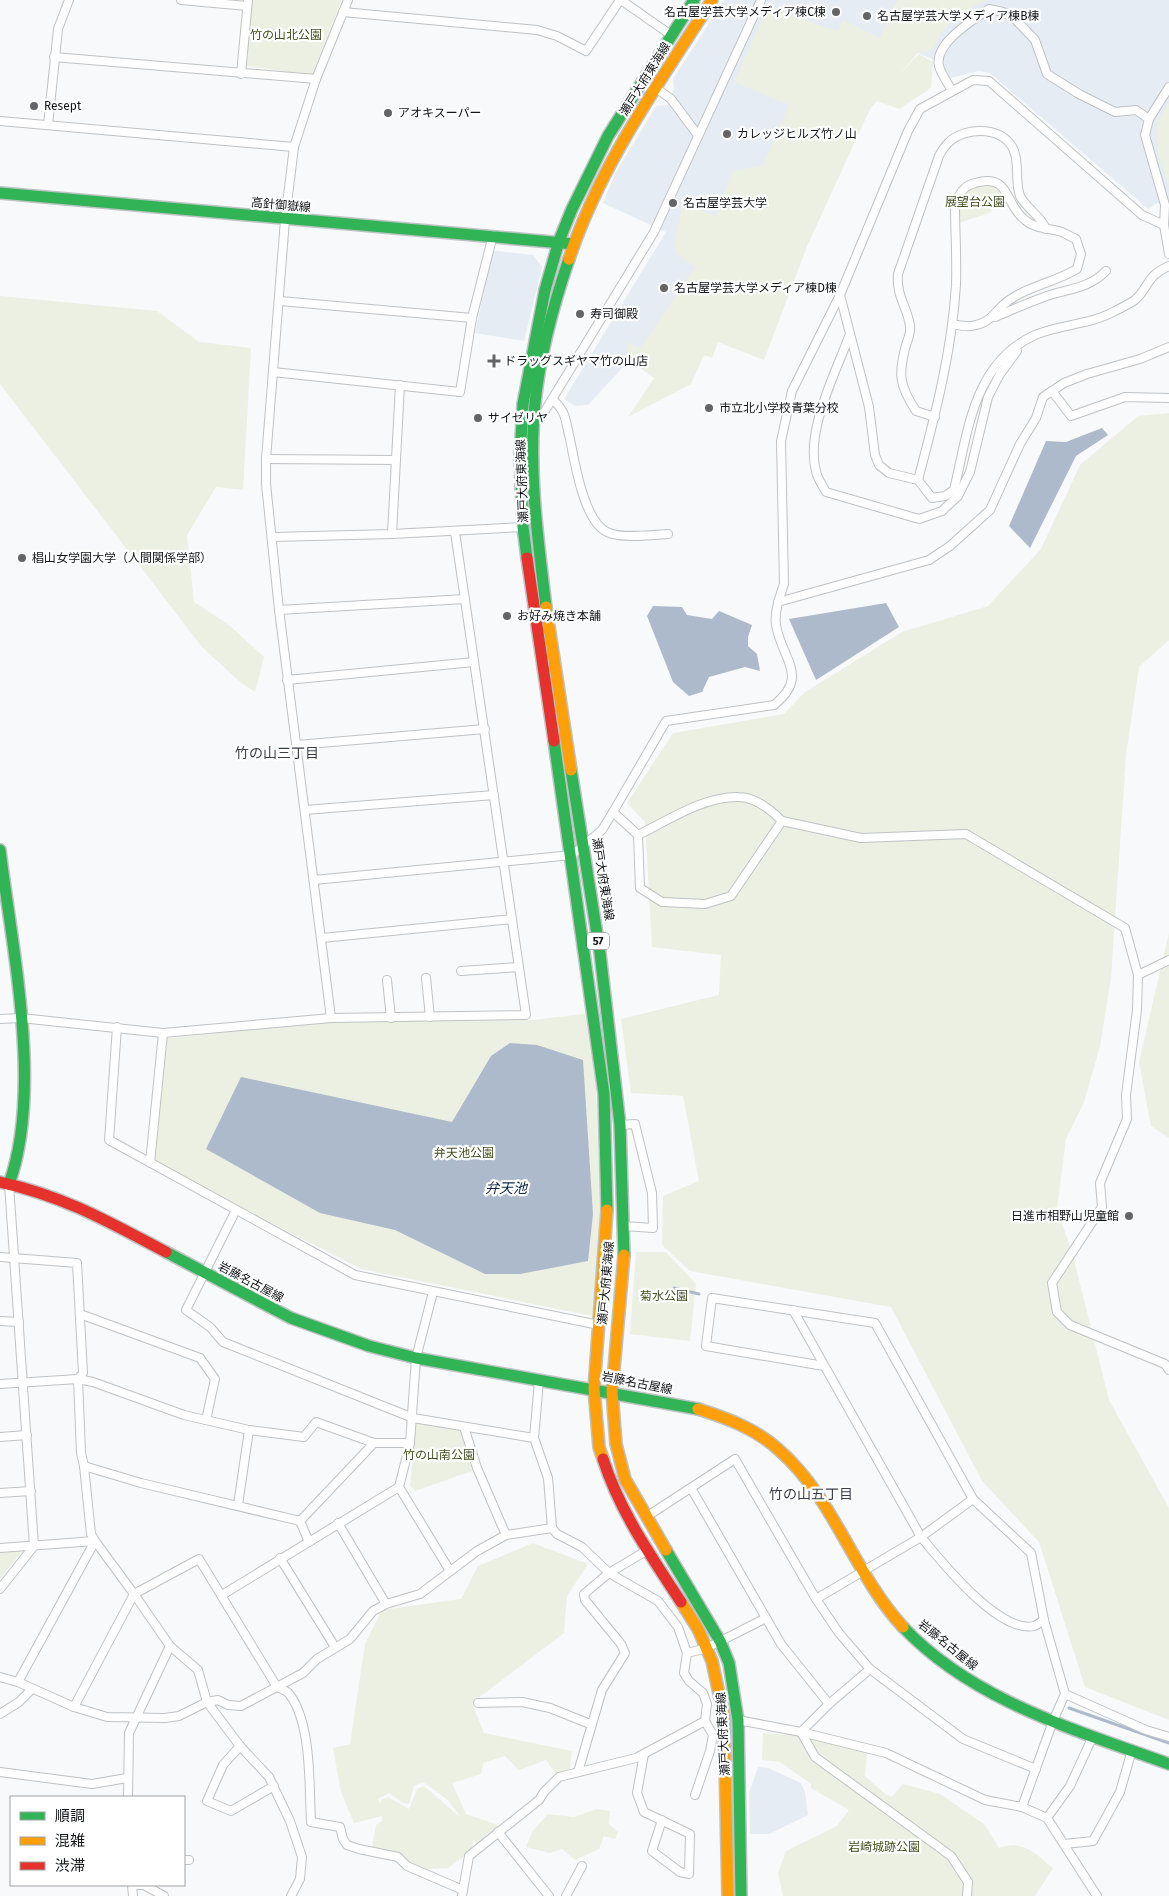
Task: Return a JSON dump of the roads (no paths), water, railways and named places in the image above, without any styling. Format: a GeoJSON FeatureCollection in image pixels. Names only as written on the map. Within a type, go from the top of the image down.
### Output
{"type":"FeatureCollection","features":[{"type":"Feature","properties":{"kind":"main road","name":"瀬戸大府東海線"},"geometry":{"type":"LineString","coordinates":[[694,0],[608,136],[572,209],[559,241],[545,290],[523,404],[520,457],[523,527],[552,737],[572,855],[604,1094],[608,1182],[594,1389],[599,1448],[612,1488],[646,1550],[698,1629],[707,1648],[724,1717],[728,1896]]}},
{"type":"Feature","properties":{"kind":"main road","name":"瀬戸大府東海線"},"geometry":{"type":"LineString","coordinates":[[712,0],[620,144],[574,244],[556,297],[546,339],[535,418],[533,455],[536,523],[548,622],[600,953],[620,1125],[624,1260],[612,1392],[616,1444],[625,1480],[720,1641],[729,1663],[738,1720],[741,1896]]}},
{"type":"Feature","properties":{"kind":"main road","name":"高針御嶽線"},"geometry":{"type":"LineString","coordinates":[[0,193],[285,220],[493,235],[574,244]]}},
{"type":"Feature","properties":{"kind":"main road"},"geometry":{"type":"LineString","coordinates":[[0,850],[21,1018],[24,1108],[18,1159],[4,1183]]}},
{"type":"Feature","properties":{"kind":"main road","name":"岩藤名古屋線"},"geometry":{"type":"LineString","coordinates":[[4,1183],[32,1189],[80,1206],[204,1273],[291,1318],[317,1329],[416,1358],[696,1408],[728,1419],[760,1435],[787,1457],[811,1488],[884,1605],[915,1639],[944,1663],[982,1689],[1023,1710],[1169,1764]]}},
{"type":"Feature","properties":{"kind":"street"},"geometry":{"type":"LineString","coordinates":[[48,125],[58,29],[69,0]]}},
{"type":"Feature","properties":{"kind":"street"},"geometry":{"type":"LineString","coordinates":[[181,0],[247,3],[241,74]]}},
{"type":"Feature","properties":{"kind":"street"},"geometry":{"type":"LineString","coordinates":[[331,1018],[279,610],[266,484],[266,459],[285,220],[294,147],[316,79],[348,0]]}},
{"type":"Feature","properties":{"kind":"street"},"geometry":{"type":"LineString","coordinates":[[343,12],[537,30],[557,36],[586,51],[620,0],[671,35]]}},
{"type":"Feature","properties":{"kind":"street"},"geometry":{"type":"LineString","coordinates":[[535,418],[543,414],[654,232],[697,134],[761,0]]}},
{"type":"Feature","properties":{"kind":"street"},"geometry":{"type":"LineString","coordinates":[[952,91],[939,66],[939,55],[944,45],[966,24],[989,9],[1003,12],[1015,19],[1036,40],[1047,74],[1079,94],[1115,112],[1136,110],[1149,119]]}},
{"type":"Feature","properties":{"kind":"street"},"geometry":{"type":"LineString","coordinates":[[54,57],[316,79]]}},
{"type":"Feature","properties":{"kind":"street"},"geometry":{"type":"LineString","coordinates":[[314,880],[505,863],[572,855],[602,830],[666,721],[774,705],[787,694],[793,680],[776,625],[778,602],[784,584],[781,441],[792,391],[840,296],[912,123],[920,109],[973,80],[989,81],[1142,215],[1164,225]]}},
{"type":"Feature","properties":{"kind":"street"},"geometry":{"type":"LineString","coordinates":[[1169,87],[1149,119],[1145,135],[1165,205],[1164,225],[1169,254]]}},
{"type":"Feature","properties":{"kind":"street"},"geometry":{"type":"LineString","coordinates":[[656,88],[671,99],[697,134]]}},
{"type":"Feature","properties":{"kind":"street"},"geometry":{"type":"LineString","coordinates":[[0,121],[294,147]]}},
{"type":"Feature","properties":{"kind":"street"},"geometry":{"type":"LineString","coordinates":[[935,417],[916,411],[908,399],[901,380],[900,370],[911,329],[908,315],[897,288],[898,274],[939,156],[949,142],[968,133],[988,130],[999,134],[1007,141],[1016,155],[1016,180],[1021,198],[1042,219],[1046,229]]}},
{"type":"Feature","properties":{"kind":"street"},"geometry":{"type":"LineString","coordinates":[[918,480],[935,417],[952,324],[956,284],[955,204],[960,192],[972,184],[984,180],[997,182],[1004,187],[1015,210],[1026,222],[1061,232],[1076,239],[1081,254],[1077,269],[1064,277],[1031,289],[1004,304],[993,318]]}},
{"type":"Feature","properties":{"kind":"street"},"geometry":{"type":"LineString","coordinates":[[273,372],[460,392],[472,318],[493,235]]}},
{"type":"Feature","properties":{"kind":"street"},"geometry":{"type":"LineString","coordinates":[[840,296],[869,408],[875,455],[879,465],[889,473],[918,480],[932,498],[945,496],[954,490],[976,400],[987,376],[1002,359],[1035,335],[1078,325],[1114,312],[1134,300],[1156,272],[1169,266]]}},
{"type":"Feature","properties":{"kind":"street"},"geometry":{"type":"LineString","coordinates":[[952,324],[971,326],[1053,294],[1096,281],[1106,271]]}},
{"type":"Feature","properties":{"kind":"street"},"geometry":{"type":"LineString","coordinates":[[280,301],[472,318]]}},
{"type":"Feature","properties":{"kind":"street"},"geometry":{"type":"LineString","coordinates":[[850,334],[820,415],[814,444],[816,472],[826,492],[920,519],[942,511],[958,496],[970,472],[988,397],[1000,374],[1019,347],[1035,335]]}},
{"type":"Feature","properties":{"kind":"street"},"geometry":{"type":"LineString","coordinates":[[778,602],[929,560],[950,546],[990,510],[1020,444],[1036,418],[1043,397],[1087,374],[1140,360],[1169,347]]}},
{"type":"Feature","properties":{"kind":"street"},"geometry":{"type":"LineString","coordinates":[[392,534],[400,385]]}},
{"type":"Feature","properties":{"kind":"street"},"geometry":{"type":"LineString","coordinates":[[1052,391],[1071,416],[1125,397],[1169,398]]}},
{"type":"Feature","properties":{"kind":"street"},"geometry":{"type":"LineString","coordinates":[[552,399],[563,408],[578,474],[594,522],[608,533],[643,536],[668,534]]}},
{"type":"Feature","properties":{"kind":"street"},"geometry":{"type":"LineString","coordinates":[[266,459],[396,460]]}},
{"type":"Feature","properties":{"kind":"street"},"geometry":{"type":"LineString","coordinates":[[272,537],[455,532],[523,527]]}},
{"type":"Feature","properties":{"kind":"street"},"geometry":{"type":"LineString","coordinates":[[0,1019],[21,1018],[163,1033],[331,1018],[526,1015],[455,532]]}},
{"type":"Feature","properties":{"kind":"street"},"geometry":{"type":"LineString","coordinates":[[279,610],[465,599]]}},
{"type":"Feature","properties":{"kind":"street"},"geometry":{"type":"LineString","coordinates":[[288,680],[474,662]]}},
{"type":"Feature","properties":{"kind":"street"},"geometry":{"type":"LineString","coordinates":[[297,744],[485,729]]}},
{"type":"Feature","properties":{"kind":"street"},"geometry":{"type":"LineString","coordinates":[[305,810],[494,795]]}},
{"type":"Feature","properties":{"kind":"street"},"geometry":{"type":"LineString","coordinates":[[638,835],[708,801],[741,796],[768,807],[782,821],[861,838],[966,834],[1125,928],[1138,974],[1137,1010],[1126,1094],[1127,1120],[1100,1183],[1102,1207],[1052,1283],[1057,1312],[1070,1325],[1165,1364],[1169,1370]]}},
{"type":"Feature","properties":{"kind":"street"},"geometry":{"type":"LineString","coordinates":[[613,812],[638,835],[640,888],[662,902],[705,904],[731,896],[782,821]]}},
{"type":"Feature","properties":{"kind":"street"},"geometry":{"type":"LineString","coordinates":[[322,938],[512,919]]}},
{"type":"Feature","properties":{"kind":"street"},"geometry":{"type":"LineString","coordinates":[[1138,974],[1169,960]]}},
{"type":"Feature","properties":{"kind":"street"},"geometry":{"type":"LineString","coordinates":[[460,972],[519,967]]}},
{"type":"Feature","properties":{"kind":"street"},"geometry":{"type":"LineString","coordinates":[[426,978],[430,1017]]}},
{"type":"Feature","properties":{"kind":"street"},"geometry":{"type":"LineString","coordinates":[[387,980],[391,1018]]}},
{"type":"Feature","properties":{"kind":"street"},"geometry":{"type":"LineString","coordinates":[[116,1027],[109,1140],[355,1275],[599,1326]]}},
{"type":"Feature","properties":{"kind":"street"},"geometry":{"type":"LineString","coordinates":[[150,1163],[163,1033]]}},
{"type":"Feature","properties":{"kind":"street"},"geometry":{"type":"LineString","coordinates":[[620,1125],[635,1124],[652,1193],[654,1228],[624,1226]]}},
{"type":"Feature","properties":{"kind":"street"},"geometry":{"type":"LineString","coordinates":[[0,1589],[34,1546],[14,1257],[8,1198],[4,1183]]}},
{"type":"Feature","properties":{"kind":"street"},"geometry":{"type":"LineString","coordinates":[[236,1210],[186,1310],[210,1327],[223,1342],[413,1418],[534,1438]]}},
{"type":"Feature","properties":{"kind":"street"},"geometry":{"type":"LineString","coordinates":[[0,1257],[76,1263],[83,1373],[78,1379],[81,1453],[91,1534],[94,1541],[170,1646],[198,1670],[208,1702],[240,1746],[269,1777],[274,1786],[290,1820],[302,1857],[300,1879],[291,1896]]}},
{"type":"Feature","properties":{"kind":"street"},"geometry":{"type":"LineString","coordinates":[[434,1292],[416,1358],[410,1443],[399,1487],[450,1571]]}},
{"type":"Feature","properties":{"kind":"street"},"geometry":{"type":"LineString","coordinates":[[824,1366],[706,1346],[712,1298],[875,1322],[973,1499],[1031,1553],[1044,1620],[1065,1694],[1053,1721],[1022,1807]]}},
{"type":"Feature","properties":{"kind":"street"},"geometry":{"type":"LineString","coordinates":[[792,1310],[921,1537],[947,1569],[995,1614],[1013,1623],[1033,1626],[1044,1620]]}},
{"type":"Feature","properties":{"kind":"street"},"geometry":{"type":"LineString","coordinates":[[80,1314],[200,1358],[215,1379],[206,1420]]}},
{"type":"Feature","properties":{"kind":"street"},"geometry":{"type":"LineString","coordinates":[[0,1321],[19,1322]]}},
{"type":"Feature","properties":{"kind":"street"},"geometry":{"type":"LineString","coordinates":[[0,1384],[78,1379],[94,1382],[184,1415],[249,1430],[304,1437],[316,1422],[374,1443],[410,1443]]}},
{"type":"Feature","properties":{"kind":"street"},"geometry":{"type":"LineString","coordinates":[[538,1381],[534,1438],[548,1478],[552,1528],[557,1534],[582,1547],[609,1573],[658,1601],[678,1627],[687,1652],[684,1673],[689,1681],[703,1693],[706,1704],[705,1721],[713,1735],[710,1751],[695,1794]]}},
{"type":"Feature","properties":{"kind":"street"},"geometry":{"type":"LineString","coordinates":[[464,1427],[477,1468],[506,1535]]}},
{"type":"Feature","properties":{"kind":"street"},"geometry":{"type":"LineString","coordinates":[[238,1505],[249,1430]]}},
{"type":"Feature","properties":{"kind":"street"},"geometry":{"type":"LineString","coordinates":[[0,1437],[27,1435]]}},
{"type":"Feature","properties":{"kind":"street"},"geometry":{"type":"LineString","coordinates":[[300,1521],[374,1443]]}},
{"type":"Feature","properties":{"kind":"street"},"geometry":{"type":"LineString","coordinates":[[646,1517],[735,1459],[816,1599],[839,1633],[870,1668],[963,1739],[1036,1769]]}},
{"type":"Feature","properties":{"kind":"street"},"geometry":{"type":"LineString","coordinates":[[84,1466],[141,1483],[300,1521]]}},
{"type":"Feature","properties":{"kind":"street"},"geometry":{"type":"LineString","coordinates":[[222,1595],[338,1522],[399,1487]]}},
{"type":"Feature","properties":{"kind":"street"},"geometry":{"type":"LineString","coordinates":[[691,1488],[781,1644],[829,1704]]}},
{"type":"Feature","properties":{"kind":"street"},"geometry":{"type":"LineString","coordinates":[[0,1493],[31,1491]]}},
{"type":"Feature","properties":{"kind":"street"},"geometry":{"type":"LineString","coordinates":[[816,1599],[921,1537],[973,1499]]}},
{"type":"Feature","properties":{"kind":"street"},"geometry":{"type":"LineString","coordinates":[[300,1521],[309,1542]]}},
{"type":"Feature","properties":{"kind":"street"},"geometry":{"type":"LineString","coordinates":[[338,1522],[386,1604]]}},
{"type":"Feature","properties":{"kind":"street"},"geometry":{"type":"LineString","coordinates":[[0,1677],[18,1682],[74,1707],[108,1717],[134,1719],[179,1716],[208,1702],[218,1700],[228,1705],[240,1706],[303,1673],[317,1659],[350,1639],[373,1611],[386,1604],[420,1594],[477,1551],[506,1535],[552,1528]]}},
{"type":"Feature","properties":{"kind":"street"},"geometry":{"type":"LineString","coordinates":[[0,1548],[94,1541]]}},
{"type":"Feature","properties":{"kind":"street"},"geometry":{"type":"LineString","coordinates":[[18,1682],[94,1541]]}},
{"type":"Feature","properties":{"kind":"street"},"geometry":{"type":"LineString","coordinates":[[578,1772],[590,1724],[602,1690],[625,1653],[584,1600],[584,1594],[609,1573],[646,1550]]}},
{"type":"Feature","properties":{"kind":"street"},"geometry":{"type":"LineString","coordinates":[[280,1558],[335,1647]]}},
{"type":"Feature","properties":{"kind":"street"},"geometry":{"type":"LineString","coordinates":[[74,1707],[134,1594],[199,1559],[277,1686],[290,1694],[302,1725],[307,1752],[311,1822],[340,1828],[347,1845],[398,1857],[407,1866],[463,1893],[469,1856],[539,1800],[559,1777],[619,1764],[644,1754],[705,1721]]}},
{"type":"Feature","properties":{"kind":"street"},"geometry":{"type":"LineString","coordinates":[[687,1652],[707,1648],[766,1618]]}},
{"type":"Feature","properties":{"kind":"street"},"geometry":{"type":"LineString","coordinates":[[128,1796],[129,1733],[170,1646]]}},
{"type":"Feature","properties":{"kind":"street"},"geometry":{"type":"LineString","coordinates":[[801,1732],[870,1668]]}},
{"type":"Feature","properties":{"kind":"street"},"geometry":{"type":"LineString","coordinates":[[0,1714],[19,1702],[32,1689]]}},
{"type":"Feature","properties":{"kind":"street"},"geometry":{"type":"LineString","coordinates":[[1065,1694],[1146,1730],[1169,1737]]}},
{"type":"Feature","properties":{"kind":"street"},"geometry":{"type":"LineString","coordinates":[[478,1703],[522,1702],[550,1708],[590,1724]]}},
{"type":"Feature","properties":{"kind":"street"},"geometry":{"type":"LineString","coordinates":[[738,1720],[801,1732],[886,1753],[985,1800],[1022,1807],[1047,1818],[1097,1896]]}},
{"type":"Feature","properties":{"kind":"street"},"geometry":{"type":"LineString","coordinates":[[801,1732],[815,1757],[951,1856],[968,1882],[967,1896]]}},
{"type":"Feature","properties":{"kind":"street"},"geometry":{"type":"LineString","coordinates":[[1047,1818],[1070,1786],[1094,1736]]}},
{"type":"Feature","properties":{"kind":"street"},"geometry":{"type":"LineString","coordinates":[[240,1746],[223,1765],[207,1801],[231,1811],[274,1786]]}},
{"type":"Feature","properties":{"kind":"street"},"geometry":{"type":"LineString","coordinates":[[1065,1844],[1093,1841],[1120,1792],[1132,1750]]}},
{"type":"Feature","properties":{"kind":"street"},"geometry":{"type":"LineString","coordinates":[[644,1754],[637,1793],[644,1812],[662,1820],[690,1834],[690,1874],[680,1872],[652,1851],[662,1820]]}},
{"type":"Feature","properties":{"kind":"street"},"geometry":{"type":"LineString","coordinates":[[0,1772],[92,1784],[127,1778]]}},
{"type":"Feature","properties":{"kind":"street"},"geometry":{"type":"LineString","coordinates":[[498,1832],[549,1896]]}},
{"type":"Feature","properties":{"kind":"street"},"geometry":{"type":"LineString","coordinates":[[566,1896],[582,1866]]}},
{"type":"Feature","properties":{"kind":"street"},"geometry":{"type":"LineString","coordinates":[[146,1886],[164,1896]]}},
{"type":"Feature","properties":{"kind":"water"},"geometry":{"type":"Polygon","coordinates":[[[1102,428],[1108,435],[1076,456],[1030,548],[1009,526],[1046,441],[1066,442],[1102,428]]]}},
{"type":"Feature","properties":{"kind":"water"},"geometry":{"type":"Polygon","coordinates":[[[886,603],[899,627],[816,680],[789,619],[886,603]]]}},
{"type":"Feature","properties":{"kind":"water"},"geometry":{"type":"Polygon","coordinates":[[[653,606],[682,607],[687,615],[712,619],[719,611],[752,625],[748,637],[748,646],[757,654],[760,671],[745,667],[709,677],[702,692],[689,696],[673,682],[647,616],[653,606]]]}},
{"type":"Feature","properties":{"kind":"water","name":"弁天池"},"geometry":{"type":"Polygon","coordinates":[[[510,1043],[537,1045],[583,1060],[593,1214],[588,1261],[520,1274],[485,1274],[395,1230],[320,1213],[206,1149],[241,1077],[452,1122],[491,1056],[510,1043]]]}},
{"type":"Feature","properties":{"kind":"waterway"},"geometry":{"type":"LineString","coordinates":[[674,1288],[699,1294]]}},
{"type":"Feature","properties":{"kind":"waterway"},"geometry":{"type":"LineString","coordinates":[[1069,1708],[1169,1743]]}},
{"type":"Feature","properties":{"kind":"place","name":"名古屋学芸大学メディア棟C棟"},"geometry":{"type":"Point","coordinates":[836,12]}},
{"type":"Feature","properties":{"kind":"place","name":"名古屋学芸大学メディア棟B棟"},"geometry":{"type":"Point","coordinates":[867,16]}},
{"type":"Feature","properties":{"kind":"place","name":"Resept"},"geometry":{"type":"Point","coordinates":[34,106]}},
{"type":"Feature","properties":{"kind":"place","name":"アオキスーパー"},"geometry":{"type":"Point","coordinates":[388,113]}},
{"type":"Feature","properties":{"kind":"place","name":"カレッジヒルズ竹ノ山"},"geometry":{"type":"Point","coordinates":[727,134]}},
{"type":"Feature","properties":{"kind":"place","name":"名古屋学芸大学"},"geometry":{"type":"Point","coordinates":[673,203]}},
{"type":"Feature","properties":{"kind":"place","name":"名古屋学芸大学メディア棟D棟"},"geometry":{"type":"Point","coordinates":[664,288]}},
{"type":"Feature","properties":{"kind":"place","name":"寿司御殿"},"geometry":{"type":"Point","coordinates":[580,314]}},
{"type":"Feature","properties":{"kind":"place","name":"ドラッグスギヤマ竹の山店"},"geometry":{"type":"Point","coordinates":[494,361]}},
{"type":"Feature","properties":{"kind":"place","name":"市立北小学校青葉分校"},"geometry":{"type":"Point","coordinates":[709,408]}},
{"type":"Feature","properties":{"kind":"place","name":"サイゼリヤ"},"geometry":{"type":"Point","coordinates":[478,418]}},
{"type":"Feature","properties":{"kind":"place","name":"椙山女学園大学（人間関係学部）"},"geometry":{"type":"Point","coordinates":[22,558]}},
{"type":"Feature","properties":{"kind":"place","name":"お好み焼き本舗"},"geometry":{"type":"Point","coordinates":[507,616]}},
{"type":"Feature","properties":{"kind":"place","name":"日進市相野山児童館"},"geometry":{"type":"Point","coordinates":[1129,1216]}},
{"type":"Feature","properties":{"kind":"district","name":"竹の山三丁目"},"geometry":{"type":"Point","coordinates":[277,753]}},
{"type":"Feature","properties":{"kind":"district","name":"竹の山五丁目"},"geometry":{"type":"Point","coordinates":[811,1494]}},
{"type":"Feature","properties":{"kind":"park label","name":"竹の山北公園"},"geometry":{"type":"Point","coordinates":[286,35]}},
{"type":"Feature","properties":{"kind":"park label","name":"展望台公園"},"geometry":{"type":"Point","coordinates":[975,202]}},
{"type":"Feature","properties":{"kind":"park label","name":"弁天池公園"},"geometry":{"type":"Point","coordinates":[464,1153]}},
{"type":"Feature","properties":{"kind":"park label","name":"菊水公園"},"geometry":{"type":"Point","coordinates":[664,1296]}},
{"type":"Feature","properties":{"kind":"park label","name":"竹の山南公園"},"geometry":{"type":"Point","coordinates":[439,1455]}},
{"type":"Feature","properties":{"kind":"park label","name":"岩崎城跡公園"},"geometry":{"type":"Point","coordinates":[884,1847]}}]}
